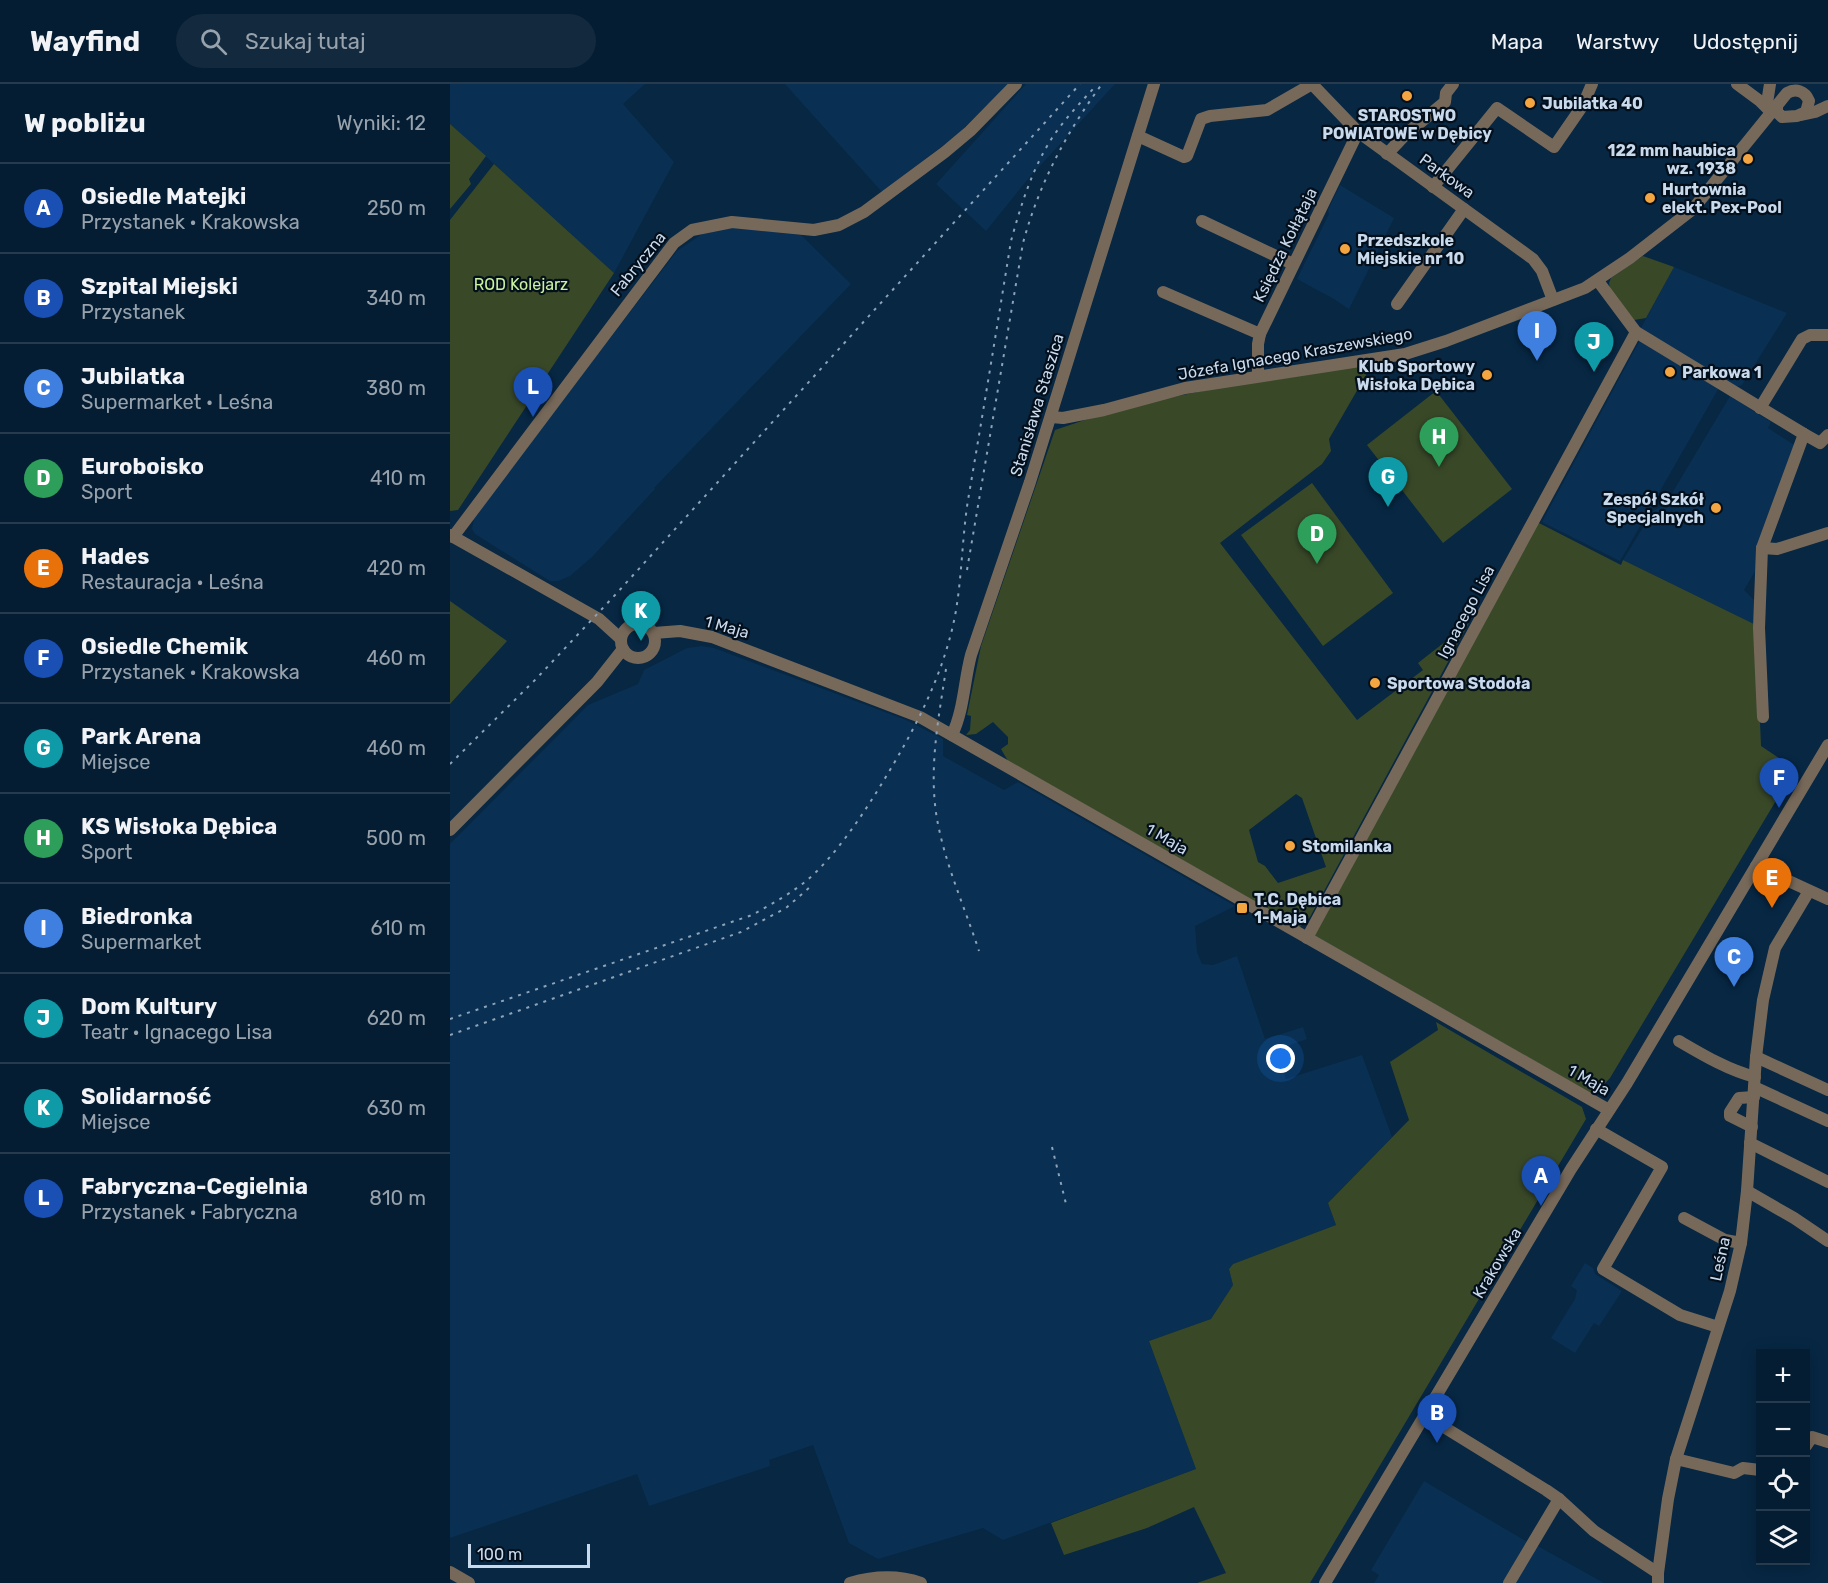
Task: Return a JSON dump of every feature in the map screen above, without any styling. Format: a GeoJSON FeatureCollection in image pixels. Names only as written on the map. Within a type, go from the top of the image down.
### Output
{"type":"FeatureCollection","features":[{"type":"Feature","properties":{"kind":"street","name":"Fabryczna"},"geometry":{"type":"LineString","coordinates":[[451,536],[674,243],[692,230],[722,223],[814,230],[839,225],[864,212],[945,152],[970,131],[1016,84]]}},
{"type":"Feature","properties":{"kind":"street","name":"Stanisława Staszica"},"geometry":{"type":"LineString","coordinates":[[952,735],[958,722],[964,680],[971,655],[1051,417],[1154,84]]}},
{"type":"Feature","properties":{"kind":"street"},"geometry":{"type":"LineString","coordinates":[[1138,136],[1187,156],[1201,119],[1267,110],[1312,84]]}},
{"type":"Feature","properties":{"kind":"street","name":"Parkowa"},"geometry":{"type":"LineString","coordinates":[[1312,84],[1358,132],[1533,259],[1542,271],[1553,300]]}},
{"type":"Feature","properties":{"kind":"street"},"geometry":{"type":"LineString","coordinates":[[1433,187],[1497,108],[1554,147],[1583,105],[1592,84]]}},
{"type":"Feature","properties":{"kind":"street"},"geometry":{"type":"LineString","coordinates":[[1737,84],[1785,118]]}},
{"type":"Feature","properties":{"kind":"street","name":"Józefa Ignacego Kraszewskiego"},"geometry":{"type":"LineString","coordinates":[[1051,417],[1063,418],[1185,388],[1405,354],[1446,341],[1598,281],[1656,240],[1688,213],[1711,188],[1760,126],[1770,106],[1770,84]]}},
{"type":"Feature","properties":{"kind":"street"},"geometry":{"type":"LineString","coordinates":[[1387,154],[1404,135],[1445,102],[1445,87]]}},
{"type":"Feature","properties":{"kind":"street"},"geometry":{"type":"LineString","coordinates":[[1770,106],[1796,87],[1809,101],[1828,106]]}},
{"type":"Feature","properties":{"kind":"street"},"geometry":{"type":"LineString","coordinates":[[1801,115],[1807,109],[1809,101]]}},
{"type":"Feature","properties":{"kind":"street"},"geometry":{"type":"LineString","coordinates":[[1760,126],[1767,122],[1815,112],[1828,106]]}},
{"type":"Feature","properties":{"kind":"street","name":"Księdza Kołłątaja"},"geometry":{"type":"LineString","coordinates":[[1258,376],[1257,344],[1260,334],[1358,132]]}},
{"type":"Feature","properties":{"kind":"street"},"geometry":{"type":"LineString","coordinates":[[1397,304],[1464,209]]}},
{"type":"Feature","properties":{"kind":"street"},"geometry":{"type":"LineString","coordinates":[[1202,221],[1293,264]]}},
{"type":"Feature","properties":{"kind":"street"},"geometry":{"type":"LineString","coordinates":[[1598,281],[1636,332],[1820,443],[1828,435]]}},
{"type":"Feature","properties":{"kind":"street"},"geometry":{"type":"LineString","coordinates":[[1163,292],[1260,334]]}},
{"type":"Feature","properties":{"kind":"street","name":"Ignacego Lisa"},"geometry":{"type":"LineString","coordinates":[[1307,938],[1636,332]]}},
{"type":"Feature","properties":{"kind":"street"},"geometry":{"type":"LineString","coordinates":[[1760,408],[1802,339],[1810,335],[1828,335]]}},
{"type":"Feature","properties":{"kind":"street"},"geometry":{"type":"LineString","coordinates":[[1763,717],[1759,628],[1762,548],[1804,434]]}},
{"type":"Feature","properties":{"kind":"street"},"geometry":{"type":"LineString","coordinates":[[1762,548],[1777,549],[1828,532]]}},
{"type":"Feature","properties":{"kind":"street"},"geometry":{"type":"LineString","coordinates":[[450,830],[597,682],[626,643],[635,624],[644,625],[655,639],[651,654],[636,659],[626,643],[599,619],[451,536]]}},
{"type":"Feature","properties":{"kind":"street","name":"1 Maja"},"geometry":{"type":"LineString","coordinates":[[655,639],[691,634],[712,637],[920,717],[1609,1110]]}},
{"type":"Feature","properties":{"kind":"street","name":"Krakowska"},"geometry":{"type":"LineString","coordinates":[[1325,1583],[1828,745]]}},
{"type":"Feature","properties":{"kind":"street"},"geometry":{"type":"LineString","coordinates":[[1756,866],[1828,899]]}},
{"type":"Feature","properties":{"kind":"street","name":"Leśna"},"geometry":{"type":"LineString","coordinates":[[1658,1578],[1668,1498],[1676,1459],[1730,1291],[1741,1243],[1747,1191],[1756,1057],[1763,1000],[1775,948],[1809,891]]}},
{"type":"Feature","properties":{"kind":"street"},"geometry":{"type":"LineString","coordinates":[[1679,1041],[1742,1074],[1754,1087],[1828,1121]]}},
{"type":"Feature","properties":{"kind":"street"},"geometry":{"type":"LineString","coordinates":[[1756,1057],[1828,1090]]}},
{"type":"Feature","properties":{"kind":"street"},"geometry":{"type":"LineString","coordinates":[[1752,1127],[1730,1116],[1730,1112],[1739,1098],[1754,1087]]}},
{"type":"Feature","properties":{"kind":"street"},"geometry":{"type":"LineString","coordinates":[[1596,1129],[1662,1167],[1603,1269],[1680,1315],[1718,1327]]}},
{"type":"Feature","properties":{"kind":"street"},"geometry":{"type":"LineString","coordinates":[[1750,1143],[1828,1182]]}},
{"type":"Feature","properties":{"kind":"street"},"geometry":{"type":"LineString","coordinates":[[1747,1191],[1828,1241]]}},
{"type":"Feature","properties":{"kind":"street"},"geometry":{"type":"LineString","coordinates":[[1684,1218],[1725,1240],[1741,1243]]}},
{"type":"Feature","properties":{"kind":"street"},"geometry":{"type":"LineString","coordinates":[[1426,1416],[1559,1499],[1594,1532],[1658,1578]]}},
{"type":"Feature","properties":{"kind":"street"},"geometry":{"type":"LineString","coordinates":[[1810,1440],[1812,1437],[1828,1442]]}},
{"type":"Feature","properties":{"kind":"street"},"geometry":{"type":"LineString","coordinates":[[1676,1459],[1734,1473],[1743,1468],[1756,1469]]}},
{"type":"Feature","properties":{"kind":"street"},"geometry":{"type":"LineString","coordinates":[[1509,1583],[1559,1499]]}},
{"type":"Feature","properties":{"kind":"street"},"geometry":{"type":"LineString","coordinates":[[850,1583],[885,1577],[902,1578],[921,1583]]}},
{"type":"Feature","properties":{"kind":"shaded area"},"geometry":{"type":"Polygon","coordinates":[[[450,84],[645,84],[623,104],[674,162],[614,273],[450,124],[450,84]]]}},
{"type":"Feature","properties":{"kind":"shaded area"},"geometry":{"type":"Polygon","coordinates":[[[785,84],[1008,84],[958,134],[882,192],[785,84]]]}},
{"type":"Feature","properties":{"kind":"shaded area"},"geometry":{"type":"Polygon","coordinates":[[[1026,84],[1115,84],[1028,179],[986,231],[936,184],[1026,84]]]}},
{"type":"Feature","properties":{"kind":"shaded area","name":"Przedszkole Miejskie nr 10"},"geometry":{"type":"Polygon","coordinates":[[[1340,185],[1394,218],[1349,309],[1297,279],[1329,214],[1328,210],[1340,185]]]}},
{"type":"Feature","properties":{"kind":"shaded area"},"geometry":{"type":"Polygon","coordinates":[[[736,228],[801,235],[851,284],[654,488],[592,557],[570,576],[558,581],[550,581],[475,534],[472,529],[475,514],[677,251],[702,234],[713,230],[736,228]]]}},
{"type":"Feature","properties":{"kind":"shaded area"},"geometry":{"type":"Polygon","coordinates":[[[1674,267],[1787,313],[1742,385],[1735,387],[1641,328],[1674,267]]]}},
{"type":"Feature","properties":{"kind":"shaded area"},"geometry":{"type":"Polygon","coordinates":[[[1640,340],[1720,386],[1620,561],[1542,522],[1640,340]]]}},
{"type":"Feature","properties":{"kind":"shaded area","name":"Zespół Szkół Specjalnych"},"geometry":{"type":"Polygon","coordinates":[[[1730,396],[1771,422],[1768,428],[1796,446],[1757,568],[1744,590],[1754,600],[1756,625],[1623,560],[1653,511],[1665,505],[1730,396]]]}},
{"type":"Feature","properties":{"kind":"shaded area"},"geometry":{"type":"Polygon","coordinates":[[[702,646],[714,648],[906,720],[943,739],[943,756],[1004,790],[1018,782],[1235,906],[1195,926],[1197,952],[1202,964],[1213,965],[1237,956],[1265,1039],[1303,1027],[1307,1039],[1276,1050],[1286,1079],[1362,1055],[1392,1137],[1328,1203],[1336,1225],[1233,1264],[1229,1269],[1233,1285],[1211,1319],[1149,1341],[1196,1469],[1003,1540],[983,1528],[878,1559],[849,1543],[813,1445],[769,1460],[770,1466],[649,1506],[637,1474],[450,1538],[450,844],[588,705],[638,684],[644,670],[687,648],[702,646]]]}},
{"type":"Feature","properties":{"kind":"shaded area"},"geometry":{"type":"Polygon","coordinates":[[[1585,1263],[1593,1268],[1595,1274],[1622,1291],[1599,1326],[1594,1323],[1575,1353],[1551,1338],[1575,1299],[1577,1290],[1571,1286],[1585,1263]]]}},
{"type":"Feature","properties":{"kind":"shaded area"},"geometry":{"type":"Polygon","coordinates":[[[1424,1481],[1534,1546],[1536,1545],[1604,1583],[1374,1583],[1379,1575],[1371,1570],[1424,1481]]]}},
{"type":"Feature","properties":{"kind":"green space"},"geometry":{"type":"Polygon","coordinates":[[[450,124],[486,156],[469,179],[471,184],[450,209],[450,124]]]}},
{"type":"Feature","properties":{"kind":"green space","name":"ROD Kolejarz"},"geometry":{"type":"Polygon","coordinates":[[[494,164],[614,273],[458,510],[450,511],[450,220],[494,164]]]}},
{"type":"Feature","properties":{"kind":"green space"},"geometry":{"type":"Polygon","coordinates":[[[1643,256],[1674,267],[1646,318],[1634,320],[1610,289],[1609,283],[1611,278],[1643,256]]]}},
{"type":"Feature","properties":{"kind":"green space"},"geometry":{"type":"Polygon","coordinates":[[[1365,365],[1366,375],[1329,439],[1331,451],[1322,464],[1220,543],[1357,720],[1423,670],[1418,663],[1469,623],[1310,917],[1299,928],[1008,761],[1001,749],[1008,744],[1008,737],[993,722],[976,734],[966,735],[970,730],[971,716],[967,715],[981,646],[1055,430],[1131,407],[1208,390],[1365,365]],[[1296,794],[1249,830],[1258,862],[1265,866],[1278,883],[1326,867],[1302,798],[1296,794]]]}},
{"type":"Feature","properties":{"kind":"green space"},"geometry":{"type":"Polygon","coordinates":[[[1436,391],[1512,489],[1443,543],[1367,445],[1436,391]]]}},
{"type":"Feature","properties":{"kind":"green space"},"geometry":{"type":"Polygon","coordinates":[[[1312,483],[1393,593],[1323,646],[1241,535],[1312,483]]]}},
{"type":"Feature","properties":{"kind":"green space"},"geometry":{"type":"Polygon","coordinates":[[[1537,522],[1621,565],[1623,560],[1756,625],[1761,746],[1795,769],[1610,1078],[1594,1095],[1314,935],[1537,522]]]}},
{"type":"Feature","properties":{"kind":"green space"},"geometry":{"type":"Polygon","coordinates":[[[450,601],[507,641],[450,704],[450,601]]]}},
{"type":"Feature","properties":{"kind":"green space"},"geometry":{"type":"Polygon","coordinates":[[[1436,1022],[1582,1107],[1586,1119],[1310,1583],[1197,1583],[1226,1573],[1194,1507],[1147,1528],[1064,1555],[1051,1523],[1196,1469],[1149,1341],[1211,1319],[1233,1285],[1229,1269],[1233,1264],[1336,1225],[1328,1203],[1409,1120],[1390,1062],[1438,1030],[1436,1022]]]}},
{"type":"Feature","properties":{"kind":"railway"},"geometry":{"type":"LineString","coordinates":[[450,764],[536,679],[616,594],[1080,84]]}},
{"type":"Feature","properties":{"kind":"railway"},"geometry":{"type":"LineString","coordinates":[[967,570],[1023,243],[1037,200],[1055,160],[1065,140],[1102,84]]}},
{"type":"Feature","properties":{"kind":"railway"},"geometry":{"type":"LineString","coordinates":[[450,1019],[752,915],[787,895],[812,876],[835,851],[870,803],[913,730],[933,686],[949,640],[961,573],[968,500],[1011,241],[1023,201],[1052,138],[1094,88]]}},
{"type":"Feature","properties":{"kind":"railway"},"geometry":{"type":"LineString","coordinates":[[946,669],[935,749],[936,809],[947,860],[979,951]]}},
{"type":"Feature","properties":{"kind":"railway"},"geometry":{"type":"LineString","coordinates":[[450,1035],[741,932],[786,908],[810,887]]}},
{"type":"Feature","properties":{"kind":"railway"},"geometry":{"type":"LineString","coordinates":[[1052,1147],[1067,1208]]}},
{"type":"Feature","properties":{"kind":"place","name":"STAROSTWO POWIATOWE w Dębicy"},"geometry":{"type":"Point","coordinates":[1407,96]}},
{"type":"Feature","properties":{"kind":"place","name":"Jubilatka 40"},"geometry":{"type":"Point","coordinates":[1530,103]}},
{"type":"Feature","properties":{"kind":"place","name":"122 mm haubica wz. 1938"},"geometry":{"type":"Point","coordinates":[1748,159]}},
{"type":"Feature","properties":{"kind":"place","name":"Hurtownia elekt. Pex-Pool"},"geometry":{"type":"Point","coordinates":[1650,198]}},
{"type":"Feature","properties":{"kind":"place","name":"Przedszkole Miejskie nr 10"},"geometry":{"type":"Point","coordinates":[1345,249]}},
{"type":"Feature","properties":{"kind":"place","name":"Biedronka"},"geometry":{"type":"Point","coordinates":[1537,361]}},
{"type":"Feature","properties":{"kind":"place","name":"Dom Kultury"},"geometry":{"type":"Point","coordinates":[1594,372]}},
{"type":"Feature","properties":{"kind":"place","name":"Parkowa 1"},"geometry":{"type":"Point","coordinates":[1670,372]}},
{"type":"Feature","properties":{"kind":"place","name":"Klub Sportowy Wisłoka Dębica"},"geometry":{"type":"Point","coordinates":[1487,375]}},
{"type":"Feature","properties":{"kind":"place","name":"Fabryczna-Cegielnia"},"geometry":{"type":"Point","coordinates":[533,417]}},
{"type":"Feature","properties":{"kind":"place","name":"KS Wisłoka Dębica"},"geometry":{"type":"Point","coordinates":[1439,467]}},
{"type":"Feature","properties":{"kind":"place","name":"Park Arena"},"geometry":{"type":"Point","coordinates":[1388,507]}},
{"type":"Feature","properties":{"kind":"place","name":"Zespół Szkół Specjalnych"},"geometry":{"type":"Point","coordinates":[1716,508]}},
{"type":"Feature","properties":{"kind":"place","name":"Euroboisko"},"geometry":{"type":"Point","coordinates":[1317,564]}},
{"type":"Feature","properties":{"kind":"place","name":"Solidarność"},"geometry":{"type":"Point","coordinates":[641,641]}},
{"type":"Feature","properties":{"kind":"place","name":"Sportowa Stodoła"},"geometry":{"type":"Point","coordinates":[1375,683]}},
{"type":"Feature","properties":{"kind":"place","name":"Osiedle Chemik"},"geometry":{"type":"Point","coordinates":[1779,808]}},
{"type":"Feature","properties":{"kind":"place","name":"Stomilanka"},"geometry":{"type":"Point","coordinates":[1290,846]}},
{"type":"Feature","properties":{"kind":"place","name":"T.C. Dębica 1-Maja"},"geometry":{"type":"Point","coordinates":[1242,908]}},
{"type":"Feature","properties":{"kind":"place","name":"Hades"},"geometry":{"type":"Point","coordinates":[1772,908]}},
{"type":"Feature","properties":{"kind":"place","name":"Jubilatka"},"geometry":{"type":"Point","coordinates":[1734,987]}},
{"type":"Feature","properties":{"kind":"place","name":"Osiedle Matejki"},"geometry":{"type":"Point","coordinates":[1541,1206]}},
{"type":"Feature","properties":{"kind":"place","name":"Szpital Miejski"},"geometry":{"type":"Point","coordinates":[1437,1443]}}]}
